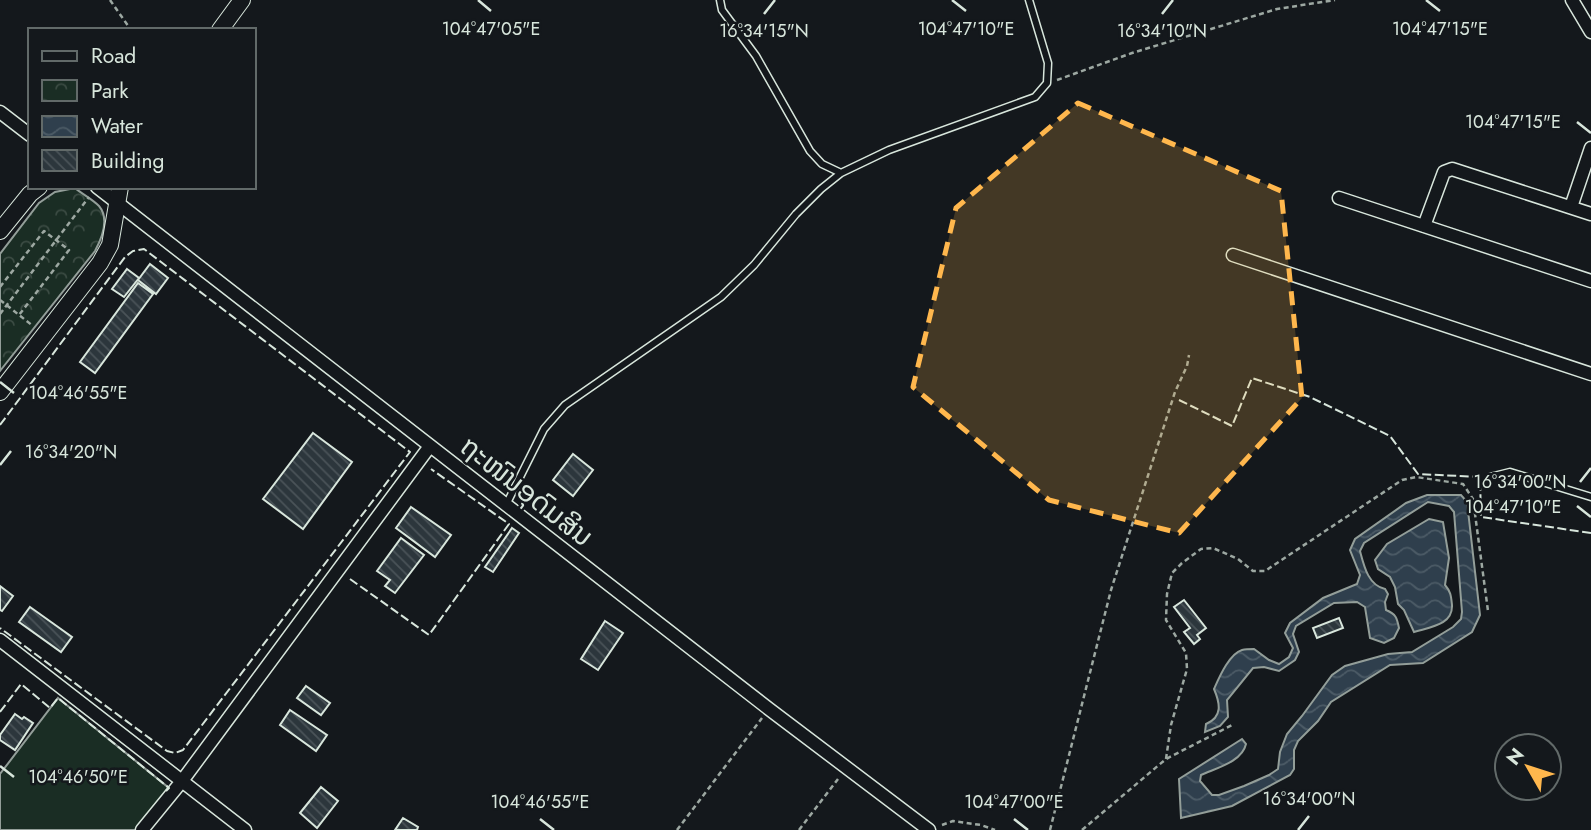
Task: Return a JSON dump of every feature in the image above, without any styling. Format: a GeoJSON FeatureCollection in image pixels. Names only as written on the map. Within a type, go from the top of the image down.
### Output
{"type":"FeatureCollection","features":[{"type":"Feature","properties":{"kind":"street"},"geometry":{"type":"LineString","coordinates":[[221,28],[242,0]]}},
{"type":"Feature","properties":{"kind":"street"},"geometry":{"type":"LineString","coordinates":[[1572,0],[1591,32]]}},
{"type":"Feature","properties":{"kind":"street"},"geometry":{"type":"LineString","coordinates":[[0,112],[28,133]]}},
{"type":"Feature","properties":{"kind":"street"},"geometry":{"type":"LineString","coordinates":[[1571,207],[1591,148]]}},
{"type":"Feature","properties":{"kind":"street"},"geometry":{"type":"LineString","coordinates":[[1424,226],[1444,172],[1452,169],[1591,214]]}},
{"type":"Feature","properties":{"kind":"street"},"geometry":{"type":"LineString","coordinates":[[0,231],[36,189]]}},
{"type":"Feature","properties":{"kind":"street","name":"ຖະໜົນອຸດົມສິນ"},"geometry":{"type":"LineString","coordinates":[[93,193],[119,195],[430,446],[929,830]]}},
{"type":"Feature","properties":{"kind":"street"},"geometry":{"type":"LineString","coordinates":[[0,392],[100,263],[110,245],[119,195]]}},
{"type":"Feature","properties":{"kind":"street"},"geometry":{"type":"LineString","coordinates":[[1339,198],[1591,281]]}},
{"type":"Feature","properties":{"kind":"street"},"geometry":{"type":"LineString","coordinates":[[1233,256],[1591,374]]}},
{"type":"Feature","properties":{"kind":"street"},"geometry":{"type":"LineString","coordinates":[[142,830],[430,446]]}},
{"type":"Feature","properties":{"kind":"street"},"geometry":{"type":"LineString","coordinates":[[0,640],[245,830]]}},
{"type":"Feature","properties":{"kind":"lane"},"geometry":{"type":"LineString","coordinates":[[720,0],[722,10],[757,55],[810,151],[822,164],[841,173]]}},
{"type":"Feature","properties":{"kind":"lane"},"geometry":{"type":"LineString","coordinates":[[506,505],[544,429],[565,405],[721,297],[754,265],[796,214],[841,173],[889,149],[1035,97],[1047,83],[1048,63],[1029,0]]}},
{"type":"Feature","properties":{"kind":"lane"},"geometry":{"type":"LineString","coordinates":[[1490,477],[1510,472],[1591,497]]}},
{"type":"Feature","properties":{"kind":"path"},"geometry":{"type":"LineString","coordinates":[[110,0],[130,28]]}},
{"type":"Feature","properties":{"kind":"path"},"geometry":{"type":"LineString","coordinates":[[1047,83],[1132,53],[1277,9],[1335,0]]}},
{"type":"Feature","properties":{"kind":"path"},"geometry":{"type":"LineString","coordinates":[[0,314],[93,193]]}},
{"type":"Feature","properties":{"kind":"path"},"geometry":{"type":"LineString","coordinates":[[0,287],[44,231],[69,250],[19,315]]}},
{"type":"Feature","properties":{"kind":"path"},"geometry":{"type":"LineString","coordinates":[[0,300],[44,335]]}},
{"type":"Feature","properties":{"kind":"path"},"geometry":{"type":"LineString","coordinates":[[1050,830],[1111,590],[1189,355]]}},
{"type":"Feature","properties":{"kind":"path"},"geometry":{"type":"LineString","coordinates":[[1167,759],[1171,724],[1187,669],[1186,653],[1166,620],[1167,594],[1172,573],[1201,549],[1213,548],[1238,559],[1253,571],[1265,571],[1402,480],[1416,477],[1463,484],[1473,499],[1488,611]]}},
{"type":"Feature","properties":{"kind":"path"},"geometry":{"type":"LineString","coordinates":[[677,830],[769,709]]}},
{"type":"Feature","properties":{"kind":"path"},"geometry":{"type":"LineString","coordinates":[[1082,830],[1167,759],[1234,724]]}},
{"type":"Feature","properties":{"kind":"path"},"geometry":{"type":"LineString","coordinates":[[799,830],[847,768]]}},
{"type":"Feature","properties":{"kind":"path"},"geometry":{"type":"LineString","coordinates":[[929,830],[953,821],[995,830]]}},
{"type":"Feature","properties":{"kind":"highlighted area"},"geometry":{"type":"Polygon","coordinates":[[[1078,103],[1281,191],[1302,398],[1179,533],[1049,500],[913,387],[956,208],[1078,103]]]}},
{"type":"Feature","properties":{"kind":"green space"},"geometry":{"type":"Polygon","coordinates":[[[76,189],[96,203],[104,217],[104,228],[95,251],[0,371],[0,254],[39,203],[55,192],[76,189]]]}},
{"type":"Feature","properties":{"kind":"green space"},"geometry":{"type":"Polygon","coordinates":[[[58,698],[169,788],[135,830],[0,830],[0,774],[58,698]]]}},
{"type":"Feature","properties":{"kind":"water"},"geometry":{"type":"Polygon","coordinates":[[[1427,495],[1461,495],[1467,502],[1480,615],[1472,632],[1423,663],[1390,665],[1331,702],[1318,721],[1298,741],[1294,750],[1294,769],[1290,775],[1232,806],[1181,818],[1179,779],[1242,739],[1246,744],[1244,750],[1234,760],[1201,775],[1200,781],[1212,795],[1219,795],[1269,775],[1278,769],[1280,752],[1287,734],[1332,675],[1345,666],[1388,654],[1412,652],[1453,627],[1461,619],[1454,512],[1449,506],[1428,502],[1364,543],[1360,551],[1371,579],[1388,594],[1386,610],[1396,617],[1399,628],[1394,638],[1384,643],[1370,638],[1365,607],[1357,602],[1334,603],[1296,626],[1293,634],[1299,652],[1295,660],[1279,671],[1264,667],[1253,668],[1227,700],[1228,717],[1220,726],[1205,732],[1206,724],[1218,714],[1218,699],[1214,689],[1233,656],[1242,650],[1254,649],[1279,664],[1289,657],[1293,648],[1285,633],[1290,623],[1323,598],[1357,584],[1360,575],[1350,550],[1355,539],[1406,503],[1427,495]]]}},
{"type":"Feature","properties":{"kind":"water"},"geometry":{"type":"Polygon","coordinates":[[[1429,519],[1443,522],[1449,558],[1445,585],[1452,605],[1445,621],[1414,632],[1404,610],[1398,604],[1390,577],[1378,569],[1375,560],[1387,544],[1429,519]]]}},
{"type":"Feature","properties":{"kind":"building"},"geometry":{"type":"Polygon","coordinates":[[[150,264],[168,278],[156,294],[138,280],[150,264]]]}},
{"type":"Feature","properties":{"kind":"building"},"geometry":{"type":"Polygon","coordinates":[[[127,269],[139,278],[124,297],[112,289],[127,269]]]}},
{"type":"Feature","properties":{"kind":"building"},"geometry":{"type":"Polygon","coordinates":[[[138,283],[153,294],[95,373],[80,362],[138,283]]]}},
{"type":"Feature","properties":{"kind":"building"},"geometry":{"type":"Polygon","coordinates":[[[313,433],[352,462],[303,529],[263,499],[313,433]]]}},
{"type":"Feature","properties":{"kind":"building"},"geometry":{"type":"Polygon","coordinates":[[[573,454],[593,470],[573,496],[553,480],[573,454]]]}},
{"type":"Feature","properties":{"kind":"building"},"geometry":{"type":"Polygon","coordinates":[[[411,507],[451,535],[435,557],[396,528],[411,507]]]}},
{"type":"Feature","properties":{"kind":"building"},"geometry":{"type":"Polygon","coordinates":[[[512,528],[519,533],[493,572],[485,567],[512,528]]]}},
{"type":"Feature","properties":{"kind":"building"},"geometry":{"type":"Polygon","coordinates":[[[401,538],[424,555],[395,593],[385,586],[390,580],[377,571],[401,538]]]}},
{"type":"Feature","properties":{"kind":"building"},"geometry":{"type":"Polygon","coordinates":[[[0,586],[13,596],[2,611],[0,610],[0,586]]]}},
{"type":"Feature","properties":{"kind":"building"},"geometry":{"type":"Polygon","coordinates":[[[1184,600],[1206,628],[1197,635],[1200,639],[1194,644],[1184,632],[1190,628],[1174,607],[1184,600]]]}},
{"type":"Feature","properties":{"kind":"building"},"geometry":{"type":"Polygon","coordinates":[[[30,607],[72,637],[61,652],[19,622],[30,607]]]}},
{"type":"Feature","properties":{"kind":"building"},"geometry":{"type":"Polygon","coordinates":[[[1339,618],[1343,628],[1317,638],[1313,628],[1339,618]]]}},
{"type":"Feature","properties":{"kind":"building"},"geometry":{"type":"Polygon","coordinates":[[[605,621],[623,633],[598,670],[581,659],[605,621]]]}},
{"type":"Feature","properties":{"kind":"building"},"geometry":{"type":"Polygon","coordinates":[[[306,686],[330,703],[321,715],[297,698],[306,686]]]}},
{"type":"Feature","properties":{"kind":"building"},"geometry":{"type":"Polygon","coordinates":[[[290,710],[327,735],[316,751],[280,725],[290,710]]]}},
{"type":"Feature","properties":{"kind":"building"},"geometry":{"type":"Polygon","coordinates":[[[15,714],[33,723],[15,750],[0,740],[0,735],[15,714]]]}},
{"type":"Feature","properties":{"kind":"building"},"geometry":{"type":"Polygon","coordinates":[[[321,787],[338,801],[317,828],[300,813],[321,787]]]}},
{"type":"Feature","properties":{"kind":"building"},"geometry":{"type":"Polygon","coordinates":[[[403,818],[418,827],[417,830],[395,830],[403,818]]]}},
{"type":"Feature","properties":{"kind":"fence"},"geometry":{"type":"LineString","coordinates":[[0,425],[125,257],[133,251],[144,249],[410,452],[183,750],[175,753],[167,751],[0,628]]}},
{"type":"Feature","properties":{"kind":"fence"},"geometry":{"type":"LineString","coordinates":[[1179,400],[1232,426],[1252,378],[1310,397],[1390,436],[1418,474],[1480,477],[1481,517],[1591,533]]}},
{"type":"Feature","properties":{"kind":"fence"},"geometry":{"type":"LineString","coordinates":[[350,579],[429,635],[509,524],[431,469]]}},
{"type":"Feature","properties":{"kind":"fence"},"geometry":{"type":"LineString","coordinates":[[0,712],[21,684],[50,708],[58,698],[169,788],[166,791]]}}]}
